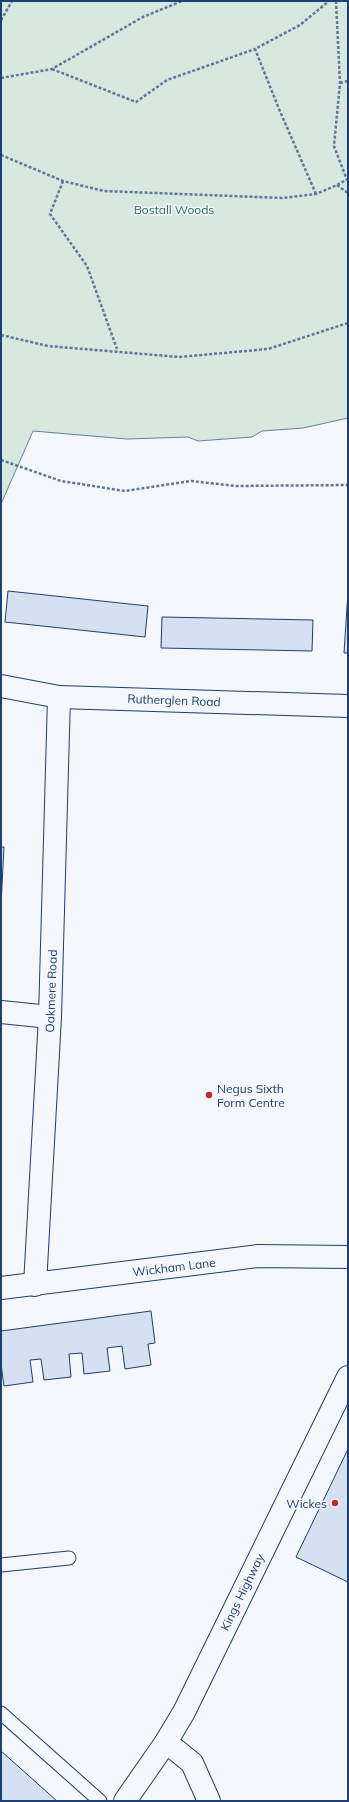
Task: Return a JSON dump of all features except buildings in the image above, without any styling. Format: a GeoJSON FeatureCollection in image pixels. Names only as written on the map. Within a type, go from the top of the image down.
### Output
{"type":"FeatureCollection","features":[{"type":"Feature","properties":{"kind":"street","name":"Rutherglen Road"},"geometry":{"type":"LineString","coordinates":[[1,686],[59,697],[348,706]]}},
{"type":"Feature","properties":{"kind":"street","name":"Oakmere Road"},"geometry":{"type":"LineString","coordinates":[[35,1285],[50,1017],[59,697]]}},
{"type":"Feature","properties":{"kind":"street"},"geometry":{"type":"LineString","coordinates":[[1,1012],[50,1017]]}},
{"type":"Feature","properties":{"kind":"street","name":"Wickham Lane"},"geometry":{"type":"LineString","coordinates":[[1,1288],[35,1285],[258,1256],[348,1257]]}},
{"type":"Feature","properties":{"kind":"street","name":"Kings Highway"},"geometry":{"type":"LineString","coordinates":[[125,1801],[166,1742],[184,1712],[348,1377]]}},
{"type":"Feature","properties":{"kind":"street"},"geometry":{"type":"LineString","coordinates":[[166,1742],[192,1763],[209,1801]]}},
{"type":"Feature","properties":{"kind":"lane"},"geometry":{"type":"LineString","coordinates":[[1,1566],[69,1558]]}},
{"type":"Feature","properties":{"kind":"lane"},"geometry":{"type":"LineString","coordinates":[[1,1713],[100,1801]]}},
{"type":"Feature","properties":{"kind":"path"},"geometry":{"type":"LineString","coordinates":[[1,20],[12,1]]}},
{"type":"Feature","properties":{"kind":"path"},"geometry":{"type":"LineString","coordinates":[[1,78],[52,69],[143,17],[182,1]]}},
{"type":"Feature","properties":{"kind":"path"},"geometry":{"type":"LineString","coordinates":[[52,69],[136,102],[167,80],[255,49],[300,25],[329,1]]}},
{"type":"Feature","properties":{"kind":"path"},"geometry":{"type":"LineString","coordinates":[[1,155],[63,181],[104,191],[283,198],[316,194],[338,185],[348,179],[334,146],[340,83],[336,1]]}},
{"type":"Feature","properties":{"kind":"path"},"geometry":{"type":"LineString","coordinates":[[255,49],[316,194]]}},
{"type":"Feature","properties":{"kind":"path"},"geometry":{"type":"LineString","coordinates":[[340,83],[348,81]]}},
{"type":"Feature","properties":{"kind":"path"},"geometry":{"type":"LineString","coordinates":[[63,181],[50,214],[87,266],[117,349]]}},
{"type":"Feature","properties":{"kind":"path"},"geometry":{"type":"LineString","coordinates":[[338,185],[348,193]]}},
{"type":"Feature","properties":{"kind":"path"},"geometry":{"type":"LineString","coordinates":[[1,335],[48,346],[179,357],[268,350],[348,323]]}},
{"type":"Feature","properties":{"kind":"path"},"geometry":{"type":"LineString","coordinates":[[1,460],[61,481],[125,491],[191,481],[236,486],[348,485]]}},
{"type":"Feature","properties":{"kind":"green space","name":"Bostall Woods"},"geometry":{"type":"Polygon","coordinates":[[[1,1],[348,1],[348,418],[303,428],[262,431],[252,437],[198,441],[188,437],[127,439],[33,431],[1,504],[1,1]]]}},
{"type":"Feature","properties":{"kind":"place","name":"Negus Sixth Form Centre"},"geometry":{"type":"Point","coordinates":[209,1095]}},
{"type":"Feature","properties":{"kind":"place","name":"Wickes"},"geometry":{"type":"Point","coordinates":[335,1503]}}]}
